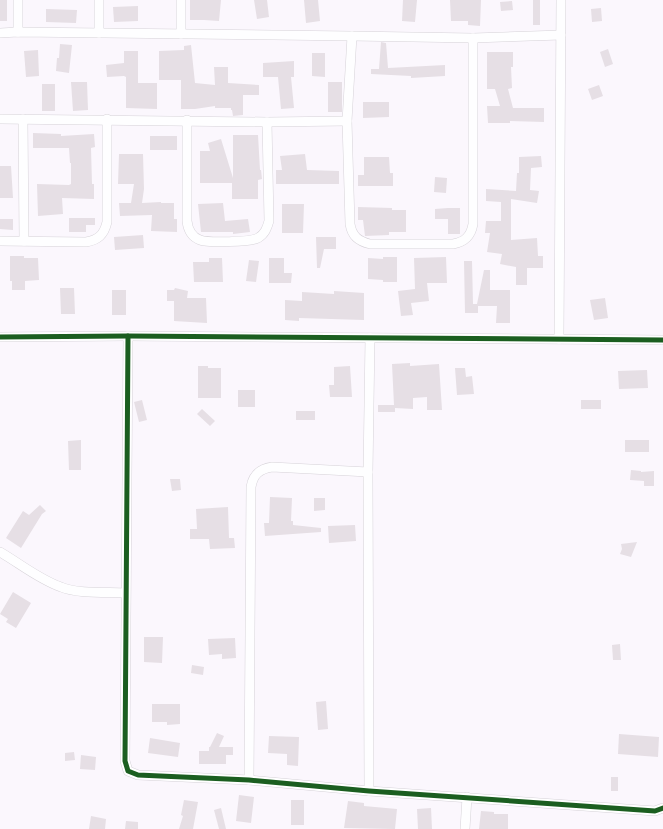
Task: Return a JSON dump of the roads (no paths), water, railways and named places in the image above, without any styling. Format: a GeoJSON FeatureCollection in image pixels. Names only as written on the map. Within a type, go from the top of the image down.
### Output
{"type":"FeatureCollection","features":[{"type":"Feature","properties":{"kind":"street"},"geometry":{"type":"LineString","coordinates":[[18,0],[18,32]]}},
{"type":"Feature","properties":{"kind":"street"},"geometry":{"type":"LineString","coordinates":[[100,0],[100,33]]}},
{"type":"Feature","properties":{"kind":"street"},"geometry":{"type":"LineString","coordinates":[[181,0],[181,34]]}},
{"type":"Feature","properties":{"kind":"street"},"geometry":{"type":"LineString","coordinates":[[559,339],[561,0]]}},
{"type":"Feature","properties":{"kind":"street"},"geometry":{"type":"LineString","coordinates":[[0,33],[473,38],[561,35]]}},
{"type":"Feature","properties":{"kind":"street"},"geometry":{"type":"LineString","coordinates":[[352,36],[347,121],[350,224],[351,231],[356,238],[362,242],[370,244],[457,243],[467,238],[472,232],[473,38]]}},
{"type":"Feature","properties":{"kind":"street"},"geometry":{"type":"LineString","coordinates":[[0,119],[267,122],[347,121]]}},
{"type":"Feature","properties":{"kind":"street"},"geometry":{"type":"LineString","coordinates":[[23,119],[24,240]]}},
{"type":"Feature","properties":{"kind":"street"},"geometry":{"type":"LineString","coordinates":[[0,241],[24,240],[86,242],[94,241],[100,237],[105,230],[107,222],[108,120]]}},
{"type":"Feature","properties":{"kind":"street"},"geometry":{"type":"LineString","coordinates":[[187,120],[188,229],[193,236],[207,242],[256,240],[263,235],[267,228],[269,221],[267,122]]}},
{"type":"Feature","properties":{"kind":"street"},"geometry":{"type":"LineString","coordinates":[[0,337],[128,336],[663,340]]}},
{"type":"Feature","properties":{"kind":"street"},"geometry":{"type":"LineString","coordinates":[[128,336],[125,593],[125,761],[128,771],[138,775],[248,780],[369,791],[656,811],[663,808]]}},
{"type":"Feature","properties":{"kind":"street"},"geometry":{"type":"LineString","coordinates":[[369,791],[368,472],[370,338]]}},
{"type":"Feature","properties":{"kind":"street"},"geometry":{"type":"LineString","coordinates":[[248,780],[252,479],[264,468],[272,467],[368,472]]}},
{"type":"Feature","properties":{"kind":"street"},"geometry":{"type":"LineString","coordinates":[[0,552],[61,588],[125,593]]}},
{"type":"Feature","properties":{"kind":"street"},"geometry":{"type":"LineString","coordinates":[[464,829],[467,797]]}}]}
